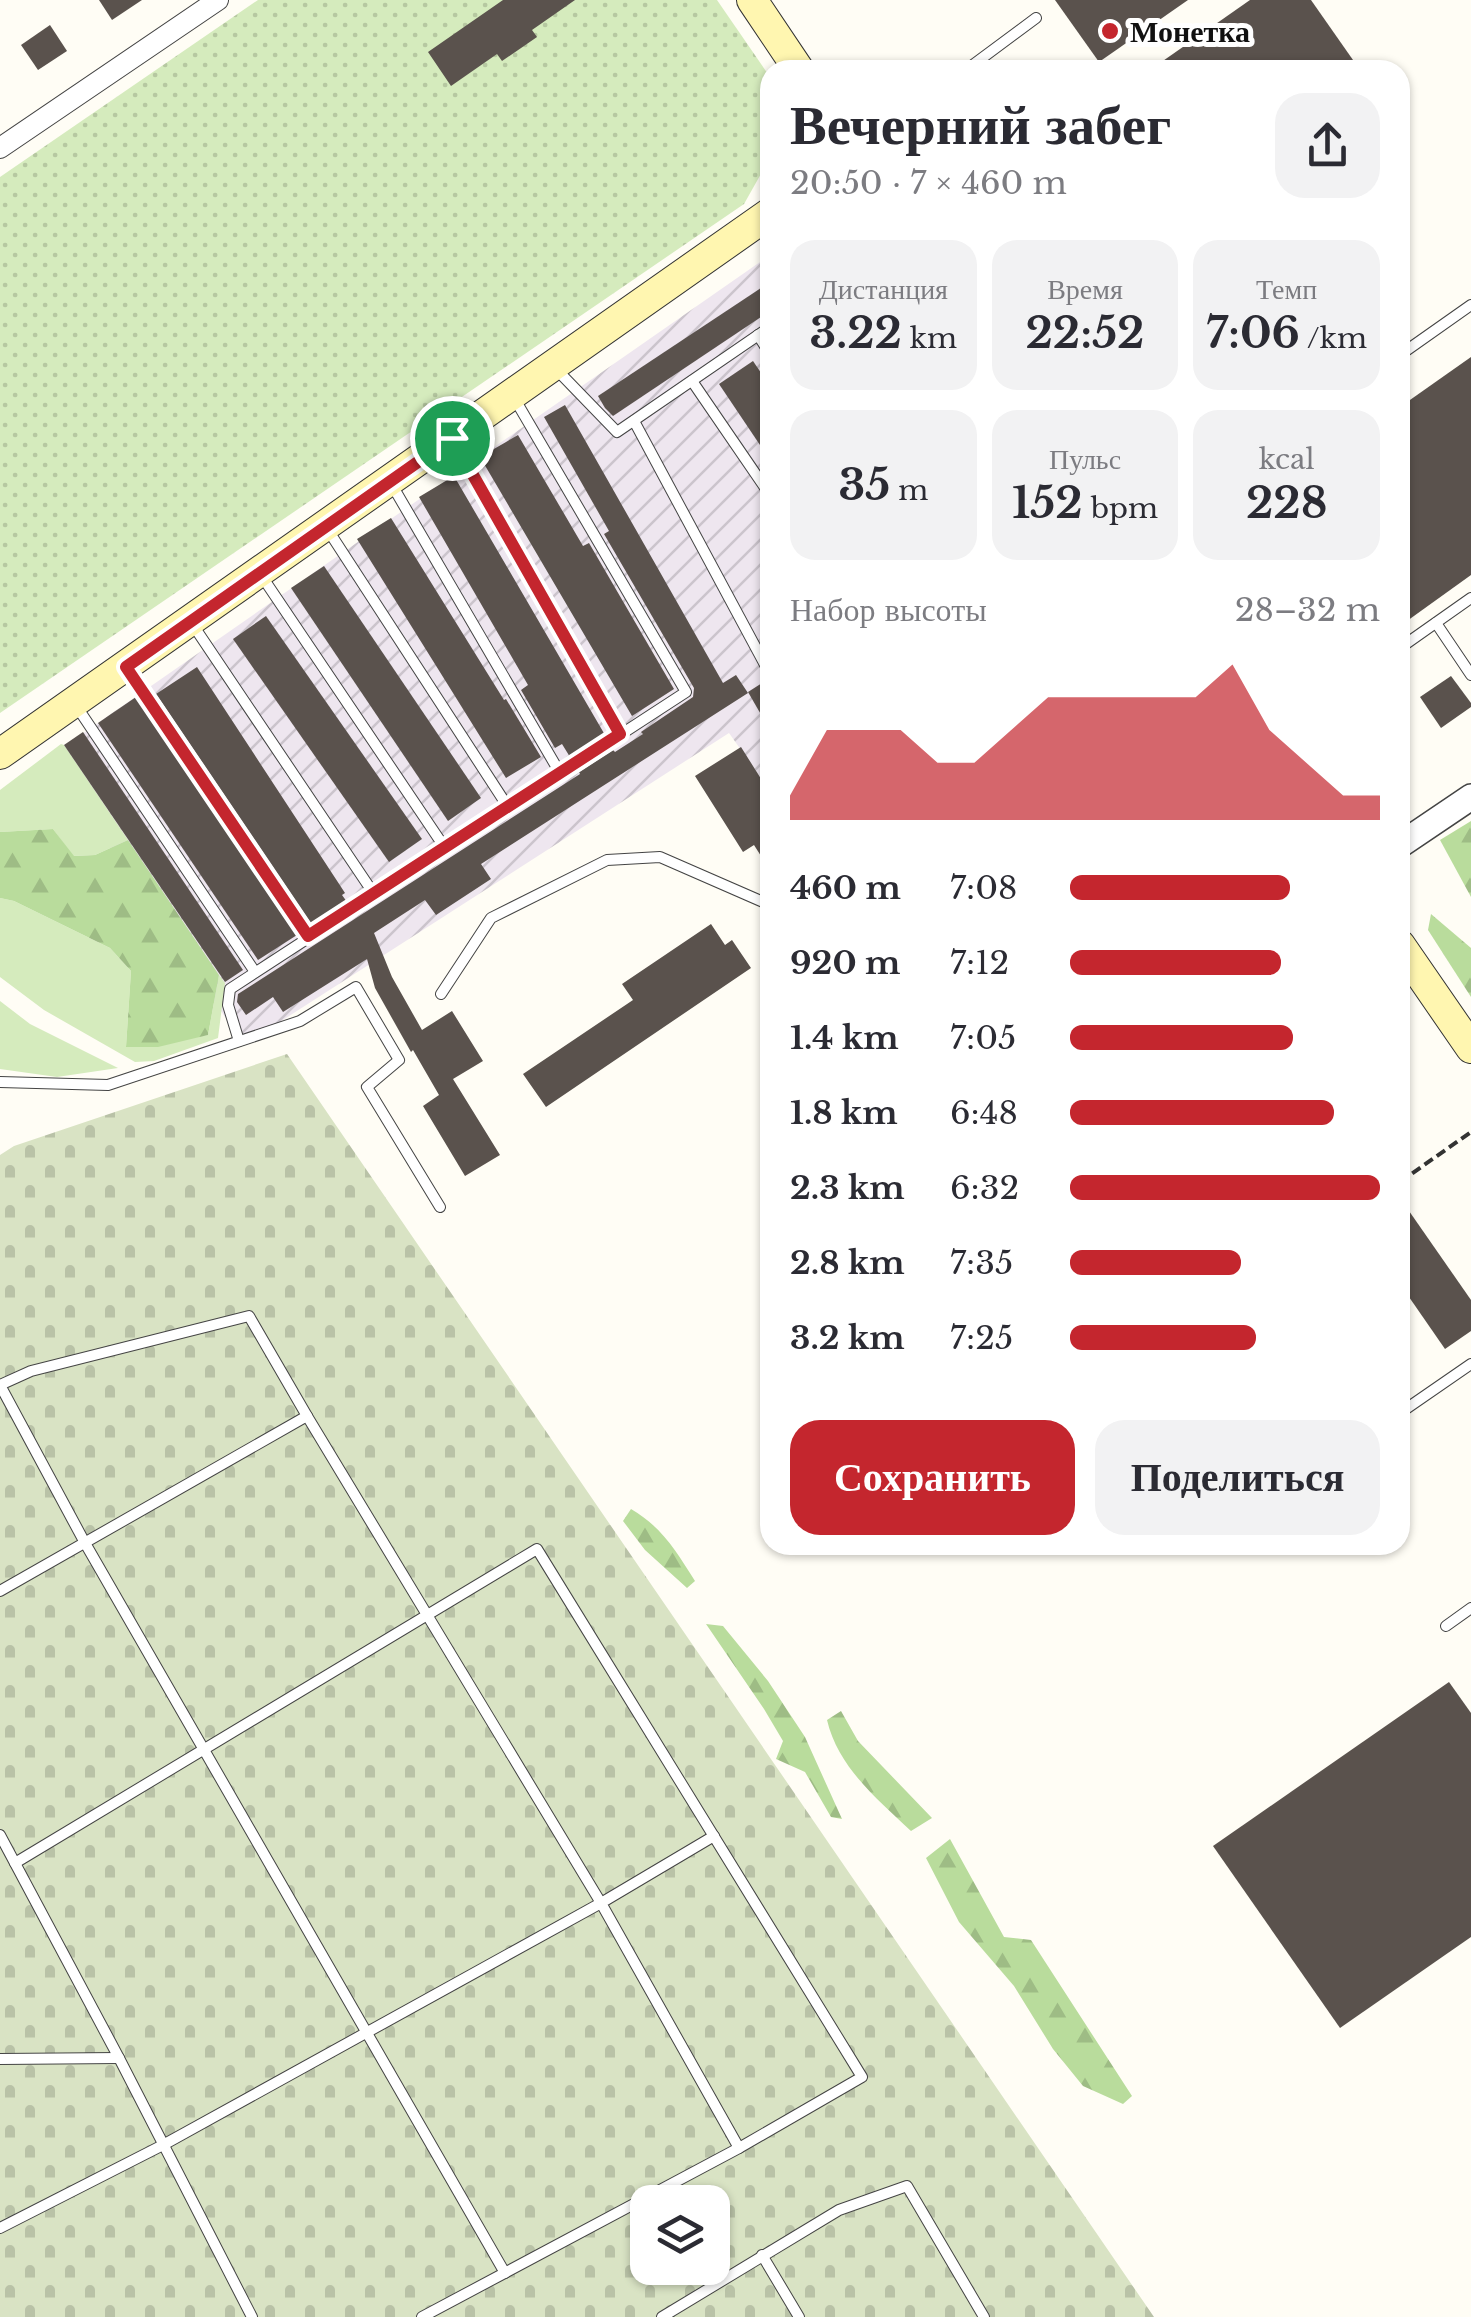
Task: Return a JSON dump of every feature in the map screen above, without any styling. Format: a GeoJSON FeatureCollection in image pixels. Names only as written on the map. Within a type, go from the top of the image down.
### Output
{"type":"FeatureCollection","features":[{"type":"Feature","properties":{"kind":"main road"},"geometry":{"type":"LineString","coordinates":[[752,0],[792,60]]}},
{"type":"Feature","properties":{"kind":"main road"},"geometry":{"type":"LineString","coordinates":[[0,754],[760,220]]}},
{"type":"Feature","properties":{"kind":"main road"},"geometry":{"type":"LineString","coordinates":[[1410,960],[1471,1048]]}},
{"type":"Feature","properties":{"kind":"street"},"geometry":{"type":"LineString","coordinates":[[0,148],[218,0]]}},
{"type":"Feature","properties":{"kind":"street"},"geometry":{"type":"LineString","coordinates":[[1410,839],[1471,798]]}},
{"type":"Feature","properties":{"kind":"lane"},"geometry":{"type":"LineString","coordinates":[[979,60],[1036,18]]}},
{"type":"Feature","properties":{"kind":"lane"},"geometry":{"type":"LineString","coordinates":[[1410,348],[1471,305]]}},
{"type":"Feature","properties":{"kind":"lane"},"geometry":{"type":"LineString","coordinates":[[553,366],[618,432],[758,335],[760,338]]}},
{"type":"Feature","properties":{"kind":"lane"},"geometry":{"type":"LineString","coordinates":[[692,381],[760,480]]}},
{"type":"Feature","properties":{"kind":"lane"},"geometry":{"type":"LineString","coordinates":[[240,1041],[228,1006],[230,989],[686,692],[512,395]]}},
{"type":"Feature","properties":{"kind":"lane"},"geometry":{"type":"LineString","coordinates":[[634,421],[760,655]]}},
{"type":"Feature","properties":{"kind":"lane"},"geometry":{"type":"LineString","coordinates":[[452,438],[620,734]]}},
{"type":"Feature","properties":{"kind":"lane"},"geometry":{"type":"LineString","coordinates":[[390,481],[560,773]]}},
{"type":"Feature","properties":{"kind":"lane"},"geometry":{"type":"LineString","coordinates":[[325,527],[508,807]]}},
{"type":"Feature","properties":{"kind":"lane"},"geometry":{"type":"LineString","coordinates":[[259,573],[446,848]]}},
{"type":"Feature","properties":{"kind":"lane"},"geometry":{"type":"LineString","coordinates":[[1410,641],[1471,598]]}},
{"type":"Feature","properties":{"kind":"lane"},"geometry":{"type":"LineString","coordinates":[[190,622],[374,894]]}},
{"type":"Feature","properties":{"kind":"lane"},"geometry":{"type":"LineString","coordinates":[[1436,623],[1471,675]]}},
{"type":"Feature","properties":{"kind":"lane"},"geometry":{"type":"LineString","coordinates":[[126,667],[308,936]]}},
{"type":"Feature","properties":{"kind":"lane"},"geometry":{"type":"LineString","coordinates":[[74,704],[254,972]]}},
{"type":"Feature","properties":{"kind":"lane"},"geometry":{"type":"LineString","coordinates":[[442,994],[491,918],[608,860],[660,857],[760,901]]}},
{"type":"Feature","properties":{"kind":"lane"},"geometry":{"type":"LineString","coordinates":[[0,1082],[108,1085],[300,1021],[356,987],[399,1060],[367,1087],[440,1207]]}},
{"type":"Feature","properties":{"kind":"lane"},"geometry":{"type":"LineString","coordinates":[[505,2273],[85,1543],[0,1385],[30,1371],[250,1316],[306,1416],[601,1903],[739,2148]]}},
{"type":"Feature","properties":{"kind":"lane"},"geometry":{"type":"LineString","coordinates":[[1410,1406],[1471,1364]]}},
{"type":"Feature","properties":{"kind":"lane"},"geometry":{"type":"LineString","coordinates":[[0,1591],[306,1416]]}},
{"type":"Feature","properties":{"kind":"lane"},"geometry":{"type":"LineString","coordinates":[[15,1863],[537,1550],[862,2078],[422,2317]]}},
{"type":"Feature","properties":{"kind":"lane"},"geometry":{"type":"LineString","coordinates":[[1446,1626],[1471,1608]]}},
{"type":"Feature","properties":{"kind":"lane"},"geometry":{"type":"LineString","coordinates":[[0,1835],[252,2317]]}},
{"type":"Feature","properties":{"kind":"lane"},"geometry":{"type":"LineString","coordinates":[[0,2228],[163,2145],[601,1903],[714,1836]]}},
{"type":"Feature","properties":{"kind":"lane"},"geometry":{"type":"LineString","coordinates":[[0,2059],[119,2058]]}},
{"type":"Feature","properties":{"kind":"lane"},"geometry":{"type":"LineString","coordinates":[[662,2317],[839,2210],[907,2186],[984,2317]]}},
{"type":"Feature","properties":{"kind":"lane"},"geometry":{"type":"LineString","coordinates":[[762,2255],[799,2317]]}},
{"type":"Feature","properties":{"kind":"path"},"geometry":{"type":"LineString","coordinates":[[1410,1175],[1471,1132]]}},
{"type":"Feature","properties":{"kind":"shaded area"},"geometry":{"type":"Polygon","coordinates":[[[760,262],[760,777],[729,733],[244,1045],[49,757],[760,262]]]}},
{"type":"Feature","properties":{"kind":"green space"},"geometry":{"type":"Polygon","coordinates":[[[258,0],[717,0],[760,62],[760,176],[744,204],[0,713],[0,177],[258,0]]]}},
{"type":"Feature","properties":{"kind":"green space"},"geometry":{"type":"Polygon","coordinates":[[[61,744],[128,840],[95,855],[73,856],[53,829],[0,832],[0,790],[61,744]]]}},
{"type":"Feature","properties":{"kind":"green space"},"geometry":{"type":"Polygon","coordinates":[[[1471,821],[1471,897],[1440,840],[1471,821]]]}},
{"type":"Feature","properties":{"kind":"green space"},"geometry":{"type":"Polygon","coordinates":[[[53,829],[74,856],[95,855],[128,840],[219,975],[208,1035],[158,1047],[126,1047],[131,971],[110,948],[14,901],[0,898],[0,832],[53,829]]]}},
{"type":"Feature","properties":{"kind":"green space"},"geometry":{"type":"Polygon","coordinates":[[[0,898],[14,901],[110,948],[131,971],[126,1047],[208,1035],[219,975],[225,983],[218,1038],[154,1061],[135,1062],[44,1010],[0,977],[0,898]]]}},
{"type":"Feature","properties":{"kind":"green space"},"geometry":{"type":"Polygon","coordinates":[[[1431,914],[1471,948],[1471,997],[1428,930],[1431,914]]]}},
{"type":"Feature","properties":{"kind":"green space"},"geometry":{"type":"Polygon","coordinates":[[[0,1001],[30,1024],[118,1068],[57,1077],[0,1069],[0,1001]]]}},
{"type":"Feature","properties":{"kind":"green space"},"geometry":{"type":"Polygon","coordinates":[[[287,1054],[1154,2317],[0,2317],[0,1155],[14,1146],[287,1054]]]}},
{"type":"Feature","properties":{"kind":"green space"},"geometry":{"type":"Polygon","coordinates":[[[631,1509],[675,1550],[695,1581],[687,1588],[645,1550],[623,1521],[631,1509]]]}},
{"type":"Feature","properties":{"kind":"green space"},"geometry":{"type":"Polygon","coordinates":[[[706,1624],[723,1626],[768,1681],[805,1737],[842,1819],[831,1817],[805,1772],[776,1759],[783,1741],[706,1624]]]}},
{"type":"Feature","properties":{"kind":"green space"},"geometry":{"type":"Polygon","coordinates":[[[841,1711],[858,1741],[932,1818],[911,1831],[860,1781],[840,1753],[827,1720],[841,1711]]]}},
{"type":"Feature","properties":{"kind":"green space"},"geometry":{"type":"Polygon","coordinates":[[[950,1839],[1004,1937],[1031,1940],[1132,2096],[1123,2104],[1083,2086],[1053,2049],[1014,1986],[959,1922],[926,1858],[950,1839]]]}},
{"type":"Feature","properties":{"kind":"building"},"geometry":{"type":"Polygon","coordinates":[[[99,0],[142,0],[112,20],[99,0]]]}},
{"type":"Feature","properties":{"kind":"building"},"geometry":{"type":"Polygon","coordinates":[[[503,0],[575,0],[532,30],[537,37],[502,61],[497,54],[451,86],[428,52],[503,0]]]}},
{"type":"Feature","properties":{"kind":"building","name":"Монетка"},"geometry":{"type":"Polygon","coordinates":[[[1055,0],[1188,0],[1102,60],[1098,60],[1055,0]]]}},
{"type":"Feature","properties":{"kind":"building"},"geometry":{"type":"Polygon","coordinates":[[[1250,0],[1311,0],[1353,60],[1164,60],[1250,0]]]}},
{"type":"Feature","properties":{"kind":"building"},"geometry":{"type":"Polygon","coordinates":[[[50,25],[67,51],[38,70],[21,45],[50,25]]]}},
{"type":"Feature","properties":{"kind":"building"},"geometry":{"type":"Polygon","coordinates":[[[760,289],[760,318],[613,416],[598,396],[760,289]]]}},
{"type":"Feature","properties":{"kind":"building"},"geometry":{"type":"Polygon","coordinates":[[[1471,357],[1471,575],[1410,619],[1410,400],[1471,357]]]}},
{"type":"Feature","properties":{"kind":"building"},"geometry":{"type":"Polygon","coordinates":[[[753,361],[760,371],[760,445],[719,384],[753,361]]]}},
{"type":"Feature","properties":{"kind":"building"},"geometry":{"type":"Polygon","coordinates":[[[565,405],[723,683],[736,675],[748,693],[481,864],[491,879],[436,915],[425,900],[374,933],[392,977],[422,1030],[452,1011],[483,1061],[453,1079],[500,1155],[465,1176],[423,1106],[439,1095],[375,988],[367,959],[283,1012],[273,997],[246,1015],[237,1002],[238,994],[643,734],[693,697],[694,688],[604,534],[609,531],[544,417],[565,405]]]}},
{"type":"Feature","properties":{"kind":"building"},"geometry":{"type":"Polygon","coordinates":[[[518,435],[583,546],[589,543],[674,689],[632,716],[480,457],[518,435]]]}},
{"type":"Feature","properties":{"kind":"building"},"geometry":{"type":"Polygon","coordinates":[[[454,476],[605,735],[570,757],[562,744],[555,748],[521,690],[528,685],[419,497],[454,476]]]}},
{"type":"Feature","properties":{"kind":"building"},"geometry":{"type":"Polygon","coordinates":[[[391,518],[541,757],[506,778],[357,539],[391,518]]]}},
{"type":"Feature","properties":{"kind":"building"},"geometry":{"type":"Polygon","coordinates":[[[324,566],[481,798],[448,821],[291,588],[324,566]]]}},
{"type":"Feature","properties":{"kind":"building"},"geometry":{"type":"Polygon","coordinates":[[[266,616],[422,839],[389,862],[233,639],[266,616]]]}},
{"type":"Feature","properties":{"kind":"building"},"geometry":{"type":"Polygon","coordinates":[[[197,667],[345,893],[342,895],[347,902],[312,925],[156,694],[197,667]]]}},
{"type":"Feature","properties":{"kind":"building"},"geometry":{"type":"Polygon","coordinates":[[[1451,676],[1471,707],[1441,728],[1420,697],[1451,676]]]}},
{"type":"Feature","properties":{"kind":"building"},"geometry":{"type":"Polygon","coordinates":[[[760,684],[760,713],[748,692],[760,684]]]}},
{"type":"Feature","properties":{"kind":"building"},"geometry":{"type":"Polygon","coordinates":[[[136,697],[297,935],[258,960],[98,723],[136,697]]]}},
{"type":"Feature","properties":{"kind":"building"},"geometry":{"type":"Polygon","coordinates":[[[83,732],[243,970],[225,982],[64,745],[83,732]]]}},
{"type":"Feature","properties":{"kind":"building"},"geometry":{"type":"Polygon","coordinates":[[[741,747],[760,777],[760,854],[754,845],[743,852],[695,776],[741,747]]]}},
{"type":"Feature","properties":{"kind":"building"},"geometry":{"type":"Polygon","coordinates":[[[711,924],[725,945],[732,940],[751,968],[546,1107],[523,1074],[633,1000],[622,984],[711,924]]]}},
{"type":"Feature","properties":{"kind":"building"},"geometry":{"type":"Polygon","coordinates":[[[1410,1212],[1471,1300],[1471,1331],[1445,1349],[1410,1298],[1410,1212]]]}},
{"type":"Feature","properties":{"kind":"building"},"geometry":{"type":"Polygon","coordinates":[[[1449,1682],[1471,1713],[1471,1937],[1340,2028],[1213,1846],[1449,1682]]]}},
{"type":"Feature","properties":{"kind":"place","name":"Монетка"},"geometry":{"type":"Point","coordinates":[1110,31]}},
{"type":"Feature","properties":{"kind":"route"},"geometry":{"type":"LineString","coordinates":[[452,438],[620,734],[308,936],[126,667],[452,438]]}}]}
